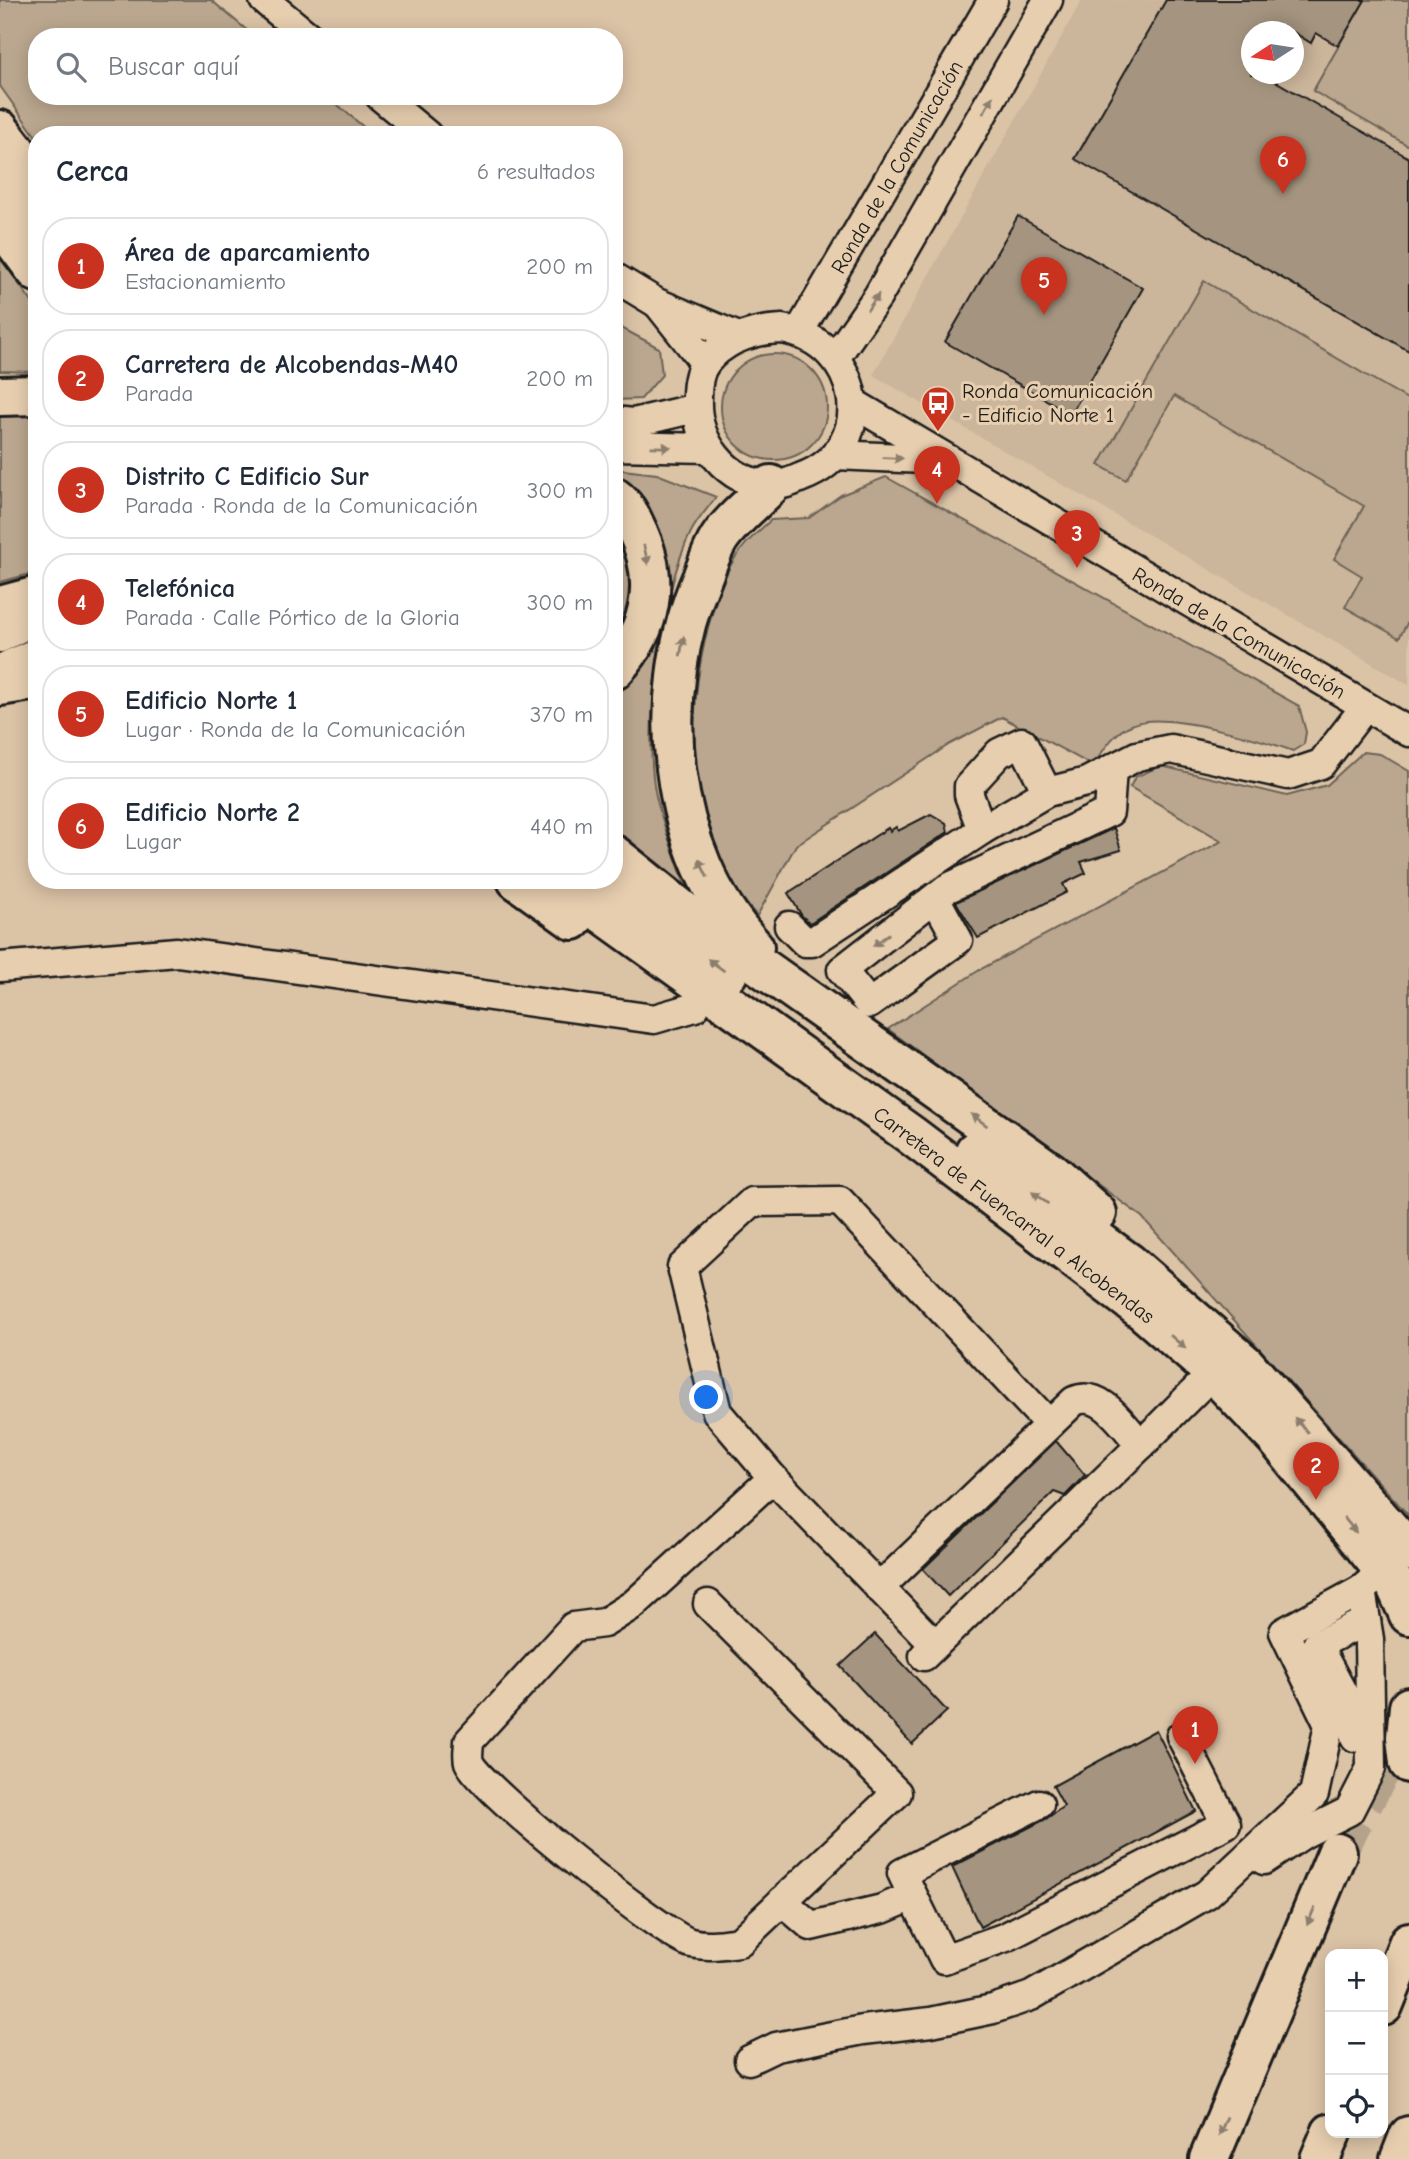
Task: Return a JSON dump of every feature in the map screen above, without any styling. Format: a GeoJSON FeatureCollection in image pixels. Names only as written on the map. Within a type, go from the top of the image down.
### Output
{"type":"FeatureCollection","features":[{"type":"Feature","properties":{"kind":"highway"},"geometry":{"type":"LineString","coordinates":[[0,130],[28,166]]}},
{"type":"Feature","properties":{"kind":"highway"},"geometry":{"type":"LineString","coordinates":[[0,178],[28,215]]}},
{"type":"Feature","properties":{"kind":"highway"},"geometry":{"type":"LineString","coordinates":[[0,223],[28,260]]}},
{"type":"Feature","properties":{"kind":"highway"},"geometry":{"type":"LineString","coordinates":[[0,397],[28,395]]}},
{"type":"Feature","properties":{"kind":"highway"},"geometry":{"type":"LineString","coordinates":[[771,485],[719,538],[688,611],[673,698],[678,786],[700,863],[730,921],[786,982]]}},
{"type":"Feature","properties":{"kind":"highway"},"geometry":{"type":"LineString","coordinates":[[623,504],[648,553],[650,605],[634,649],[623,661]]}},
{"type":"Feature","properties":{"kind":"highway"},"geometry":{"type":"LineString","coordinates":[[0,606],[28,598]]}},
{"type":"Feature","properties":{"kind":"highway"},"geometry":{"type":"LineString","coordinates":[[0,687],[28,682]]}},
{"type":"Feature","properties":{"kind":"highway"},"geometry":{"type":"LineString","coordinates":[[623,862],[691,917],[1051,1172],[1185,1290],[1229,1368]]}},
{"type":"Feature","properties":{"kind":"highway"},"geometry":{"type":"LineString","coordinates":[[530,889],[695,1007],[911,1135]]}},
{"type":"Feature","properties":{"kind":"highway","name":"Carretera de Fuencarral a Alcobendas"},"geometry":{"type":"LineString","coordinates":[[569,889],[911,1135],[1142,1310],[1229,1368]]}},
{"type":"Feature","properties":{"kind":"highway","name":"Carretera de Fuencarral a Alcobendas"},"geometry":{"type":"LineString","coordinates":[[612,889],[1129,1262],[1229,1368],[1395,1584],[1409,1615]]}},
{"type":"Feature","properties":{"kind":"highway"},"geometry":{"type":"LineString","coordinates":[[1409,1707],[1406,1737],[1409,1763]]}},
{"type":"Feature","properties":{"kind":"highway"},"geometry":{"type":"LineString","coordinates":[[1209,2159],[1337,1853]]}},
{"type":"Feature","properties":{"kind":"highway"},"geometry":{"type":"LineString","coordinates":[[1388,1994],[1409,1942]]}},
{"type":"Feature","properties":{"kind":"highway"},"geometry":{"type":"LineString","coordinates":[[1400,2159],[1409,2136]]}},
{"type":"Feature","properties":{"kind":"highway"},"geometry":{"type":"LineString","coordinates":[[1320,2159],[1329,2138]]}},
{"type":"Feature","properties":{"kind":"street"},"geometry":{"type":"LineString","coordinates":[[264,0],[298,28]]}},
{"type":"Feature","properties":{"kind":"street","name":"Ronda de la Comunicación"},"geometry":{"type":"LineString","coordinates":[[799,332],[993,0]]}},
{"type":"Feature","properties":{"kind":"street"},"geometry":{"type":"LineString","coordinates":[[835,358],[878,296],[1048,0]]}},
{"type":"Feature","properties":{"kind":"street"},"geometry":{"type":"LineString","coordinates":[[391,105],[416,126]]}},
{"type":"Feature","properties":{"kind":"street"},"geometry":{"type":"LineString","coordinates":[[623,282],[657,303],[738,337]]}},
{"type":"Feature","properties":{"kind":"street"},"geometry":{"type":"LineString","coordinates":[[657,303],[705,363]]}},
{"type":"Feature","properties":{"kind":"street"},"geometry":{"type":"LineString","coordinates":[[760,330],[799,332],[819,343],[847,374],[853,403],[848,432],[835,456],[815,472],[771,485],[730,470],[708,448],[700,429],[696,408],[697,387],[705,363],[738,337],[760,330]]}},
{"type":"Feature","properties":{"kind":"street","name":"Ronda de la Comunicación"},"geometry":{"type":"LineString","coordinates":[[853,403],[1409,732]]}},
{"type":"Feature","properties":{"kind":"street"},"geometry":{"type":"LineString","coordinates":[[623,422],[633,423],[696,408]]}},
{"type":"Feature","properties":{"kind":"street"},"geometry":{"type":"LineString","coordinates":[[623,446],[708,448]]}},
{"type":"Feature","properties":{"kind":"street"},"geometry":{"type":"LineString","coordinates":[[835,456],[951,460]]}},
{"type":"Feature","properties":{"kind":"street"},"geometry":{"type":"LineString","coordinates":[[0,638],[28,624]]}},
{"type":"Feature","properties":{"kind":"street"},"geometry":{"type":"LineString","coordinates":[[0,669],[28,656]]}},
{"type":"Feature","properties":{"kind":"street"},"geometry":{"type":"LineString","coordinates":[[789,926],[805,942],[811,942],[982,830],[1047,792],[1087,782],[1137,756],[1171,749],[1289,775],[1321,764],[1366,707]]}},
{"type":"Feature","properties":{"kind":"street"},"geometry":{"type":"LineString","coordinates":[[982,830],[969,795],[969,786],[999,753],[1022,742],[1047,792]]}},
{"type":"Feature","properties":{"kind":"street"},"geometry":{"type":"LineString","coordinates":[[935,898],[946,889],[1108,812],[1112,769]]}},
{"type":"Feature","properties":{"kind":"street"},"geometry":{"type":"LineString","coordinates":[[0,967],[177,952],[654,1019],[695,1007]]}},
{"type":"Feature","properties":{"kind":"street"},"geometry":{"type":"LineString","coordinates":[[1048,1423],[840,1201],[752,1202],[682,1267],[717,1412],[774,1479],[879,1588],[929,1651],[1141,1445],[1229,1368]]}},
{"type":"Feature","properties":{"kind":"street"},"geometry":{"type":"LineString","coordinates":[[879,1588],[1048,1423],[1074,1401],[1086,1396],[1098,1399],[1141,1445]]}},
{"type":"Feature","properties":{"kind":"street"},"geometry":{"type":"LineString","coordinates":[[708,1604],[897,1793],[739,1942],[715,1945],[689,1943],[589,1873],[484,1783],[469,1761],[469,1741],[573,1627],[604,1623],[634,1604],[774,1479]]}},
{"type":"Feature","properties":{"kind":"street"},"geometry":{"type":"LineString","coordinates":[[748,2060],[776,2048],[863,2031],[932,2022],[993,2009],[1031,1996],[1207,1894],[1303,1834],[1349,1811],[1371,1768],[1366,1621],[1384,1571]]}},
{"type":"Feature","properties":{"kind":"street"},"geometry":{"type":"LineString","coordinates":[[1207,1894],[1314,1794],[1329,1725],[1284,1632],[1384,1571]]}},
{"type":"Feature","properties":{"kind":"street"},"geometry":{"type":"LineString","coordinates":[[1366,1621],[1317,1645],[1354,1714],[1355,1737],[1371,1737]]}},
{"type":"Feature","properties":{"kind":"street"},"geometry":{"type":"LineString","coordinates":[[1039,1804],[902,1873],[944,1959],[1006,1937],[1226,1824],[1181,1736]]}},
{"type":"Feature","properties":{"kind":"street"},"geometry":{"type":"LineString","coordinates":[[782,1901],[811,1926],[882,1909],[913,1896]]}},
{"type":"Feature","properties":{"kind":"shaded area"},"geometry":{"type":"Polygon","coordinates":[[[0,0],[211,0],[244,28],[28,28],[28,105],[338,105],[362,126],[28,126],[0,86],[0,0]]]}},
{"type":"Feature","properties":{"kind":"shaded area"},"geometry":{"type":"Polygon","coordinates":[[[1082,0],[1409,0],[1409,685],[873,375],[1082,0]]]}},
{"type":"Feature","properties":{"kind":"shaded area"},"geometry":{"type":"Polygon","coordinates":[[[1365,0],[1409,0],[1409,146],[1313,91],[1365,0]]]}},
{"type":"Feature","properties":{"kind":"shaded area"},"geometry":{"type":"Polygon","coordinates":[[[0,258],[28,297],[28,372],[0,371],[0,258]]]}},
{"type":"Feature","properties":{"kind":"shaded area"},"geometry":{"type":"Polygon","coordinates":[[[1204,281],[1409,400],[1409,620],[1399,638],[1345,607],[1362,576],[1334,559],[1364,506],[1174,396],[1126,480],[1099,465],[1204,281]]]}},
{"type":"Feature","properties":{"kind":"shaded area"},"geometry":{"type":"Polygon","coordinates":[[[623,329],[659,348],[662,375],[641,399],[623,400],[623,329]]]}},
{"type":"Feature","properties":{"kind":"shaded area"},"geometry":{"type":"Polygon","coordinates":[[[774,354],[794,358],[811,370],[823,387],[827,407],[823,427],[811,444],[794,456],[774,460],[754,456],[737,444],[725,427],[721,407],[725,387],[737,370],[754,358],[774,354]]]}},
{"type":"Feature","properties":{"kind":"shaded area"},"geometry":{"type":"Polygon","coordinates":[[[0,411],[28,412],[28,574],[0,582],[0,411]]]}},
{"type":"Feature","properties":{"kind":"shaded area"},"geometry":{"type":"Polygon","coordinates":[[[623,470],[657,474],[716,497],[693,528],[680,558],[663,625],[653,700],[652,769],[656,796],[686,888],[623,842],[623,686],[640,668],[656,639],[662,619],[666,576],[659,534],[637,493],[623,480],[623,470]]]}},
{"type":"Feature","properties":{"kind":"shaded area"},"geometry":{"type":"Polygon","coordinates":[[[886,477],[1299,706],[1306,732],[1304,744],[1293,751],[1213,728],[1148,721],[1121,731],[1110,741],[1093,766],[1002,717],[950,744],[796,845],[757,916],[719,864],[707,831],[699,795],[694,718],[698,680],[714,606],[735,558],[771,520],[809,518],[841,495],[886,477]]]}},
{"type":"Feature","properties":{"kind":"shaded area"},"geometry":{"type":"Polygon","coordinates":[[[623,540],[632,555],[633,605],[623,628],[623,540]]]}},
{"type":"Feature","properties":{"kind":"shaded area"},"geometry":{"type":"Polygon","coordinates":[[[1363,752],[1380,754],[1409,771],[1409,1516],[1142,1217],[888,1029],[981,969],[1222,841],[1130,787],[1135,777],[1161,766],[1287,796],[1327,785],[1363,752]]]}},
{"type":"Feature","properties":{"kind":"building"},"geometry":{"type":"Polygon","coordinates":[[[1166,0],[1365,0],[1338,46],[1316,33],[1311,43],[1304,39],[1304,21],[1241,21],[1241,84],[1280,84],[1409,158],[1409,351],[1075,159],[1166,0]]]}},
{"type":"Feature","properties":{"kind":"building"},"geometry":{"type":"Polygon","coordinates":[[[1018,216],[1143,288],[1071,414],[945,342],[1018,216]]]}},
{"type":"Feature","properties":{"kind":"building"},"geometry":{"type":"Polygon","coordinates":[[[931,814],[946,823],[948,832],[810,923],[802,916],[788,893],[888,828],[890,831],[896,827],[898,831],[931,814]]]}},
{"type":"Feature","properties":{"kind":"building"},"geometry":{"type":"Polygon","coordinates":[[[1114,828],[1121,850],[1081,862],[1086,873],[1063,884],[1067,892],[978,938],[956,902],[1114,828]]]}},
{"type":"Feature","properties":{"kind":"building"},"geometry":{"type":"Polygon","coordinates":[[[1056,1441],[1085,1475],[1065,1496],[1054,1492],[948,1596],[923,1569],[1056,1441]]]}},
{"type":"Feature","properties":{"kind":"building"},"geometry":{"type":"Polygon","coordinates":[[[875,1634],[947,1711],[912,1744],[840,1666],[875,1634]]]}},
{"type":"Feature","properties":{"kind":"building"},"geometry":{"type":"Polygon","coordinates":[[[1156,1730],[1196,1811],[980,1927],[952,1867],[1046,1819],[1064,1806],[1053,1786],[1156,1730]]]}},
{"type":"Feature","properties":{"kind":"tunnel"},"geometry":{"type":"LineString","coordinates":[[1337,1853],[1409,1719]]}},
{"type":"Feature","properties":{"kind":"place","name":"Edificio Norte 2"},"geometry":{"type":"Point","coordinates":[1283,194]}},
{"type":"Feature","properties":{"kind":"place","name":"Edificio Norte 1"},"geometry":{"type":"Point","coordinates":[1044,315]}},
{"type":"Feature","properties":{"kind":"place","name":"Ronda Comunicación - Edificio Norte 1"},"geometry":{"type":"Point","coordinates":[938,433]}},
{"type":"Feature","properties":{"kind":"place","name":"Telefónica"},"geometry":{"type":"Point","coordinates":[937,504]}},
{"type":"Feature","properties":{"kind":"place","name":"Distrito C Edificio Sur"},"geometry":{"type":"Point","coordinates":[1077,568]}},
{"type":"Feature","properties":{"kind":"place","name":"Carretera de Alcobendas-M40"},"geometry":{"type":"Point","coordinates":[1316,1500]}},
{"type":"Feature","properties":{"kind":"place","name":"Área de aparcamiento"},"geometry":{"type":"Point","coordinates":[1195,1764]}}]}
